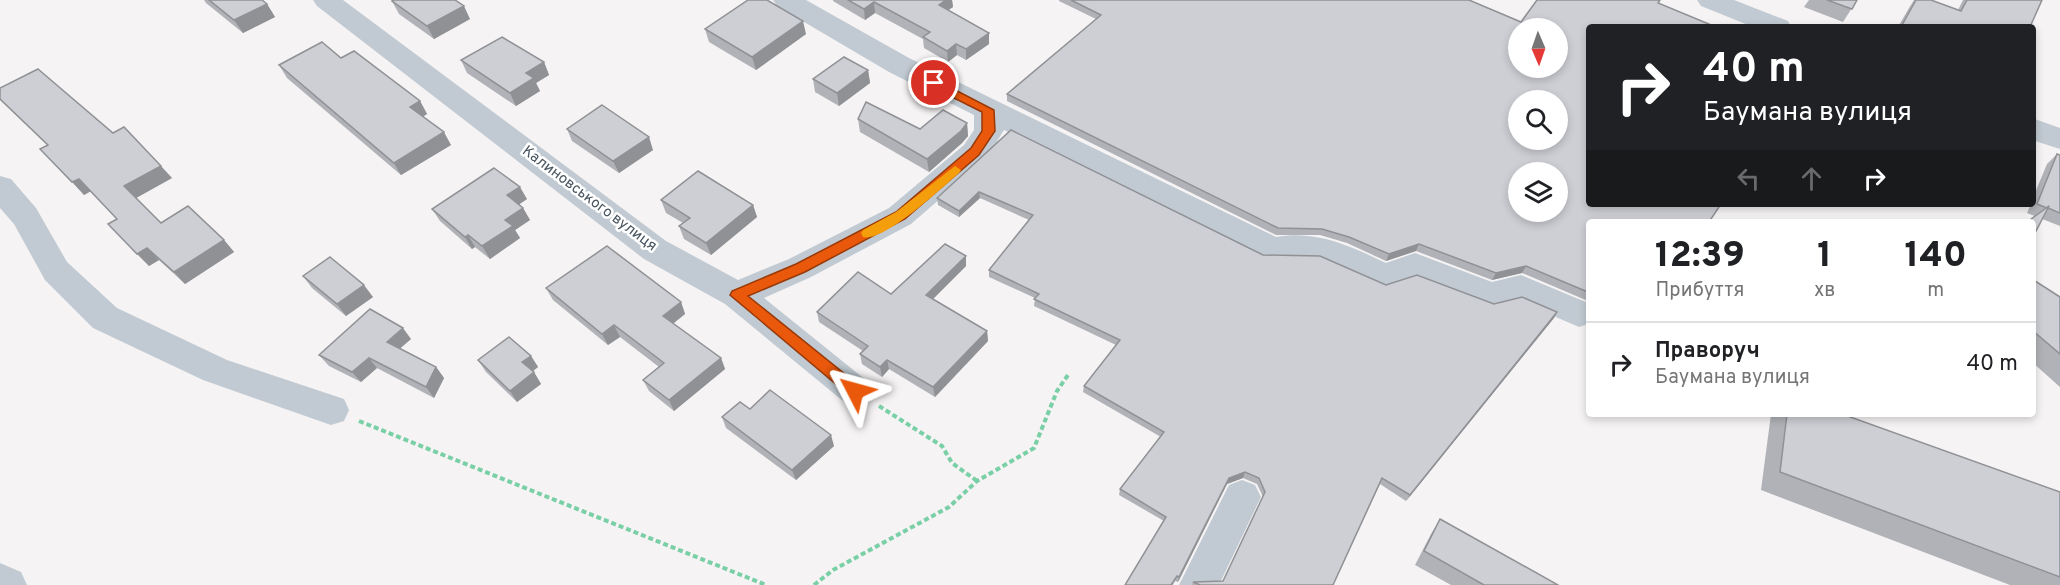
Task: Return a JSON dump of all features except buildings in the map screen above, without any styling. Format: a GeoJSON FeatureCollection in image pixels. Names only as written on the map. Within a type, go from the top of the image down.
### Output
{"type":"FeatureCollection","features":[{"type":"Feature","properties":{"kind":"street","name":"Калиновського вулиця"},"geometry":{"type":"LineString","coordinates":[[326,0],[655,250],[737,295],[855,391]]}},
{"type":"Feature","properties":{"kind":"street"},"geometry":{"type":"LineString","coordinates":[[786,0],[899,65],[1274,250],[1294,245],[1317,246],[1384,276],[1416,266],[1491,294],[1521,288],[1579,314]]}},
{"type":"Feature","properties":{"kind":"street"},"geometry":{"type":"LineString","coordinates":[[1710,0],[1770,24]]}},
{"type":"Feature","properties":{"kind":"street"},"geometry":{"type":"LineString","coordinates":[[737,295],[800,268],[900,216],[975,152],[988,131],[988,110]]}},
{"type":"Feature","properties":{"kind":"street"},"geometry":{"type":"LineString","coordinates":[[2036,130],[2060,139]]}},
{"type":"Feature","properties":{"kind":"street"},"geometry":{"type":"LineString","coordinates":[[0,187],[25,216],[56,271],[105,318],[215,370],[331,410]]}},
{"type":"Feature","properties":{"kind":"street"},"geometry":{"type":"LineString","coordinates":[[1200,585],[1242,496]]}},
{"type":"Feature","properties":{"kind":"street"},"geometry":{"type":"LineString","coordinates":[[0,582],[7,585]]}},
{"type":"Feature","properties":{"kind":"path"},"geometry":{"type":"LineString","coordinates":[[814,585],[832,570],[949,507],[977,481],[1034,448],[1057,391],[1068,375]]}},
{"type":"Feature","properties":{"kind":"path"},"geometry":{"type":"LineString","coordinates":[[855,391],[942,446],[952,463],[977,481]]}},
{"type":"Feature","properties":{"kind":"path"},"geometry":{"type":"LineString","coordinates":[[331,410],[766,585]]}},
{"type":"Feature","properties":{"kind":"slow traffic"},"geometry":{"type":"LineString","coordinates":[[868,233],[900,216],[955,170]]}},
{"type":"Feature","properties":{"kind":"route"},"geometry":{"type":"LineString","coordinates":[[855,391],[737,295],[800,268],[900,216],[975,152],[988,131],[988,110],[934,83]]}}]}
